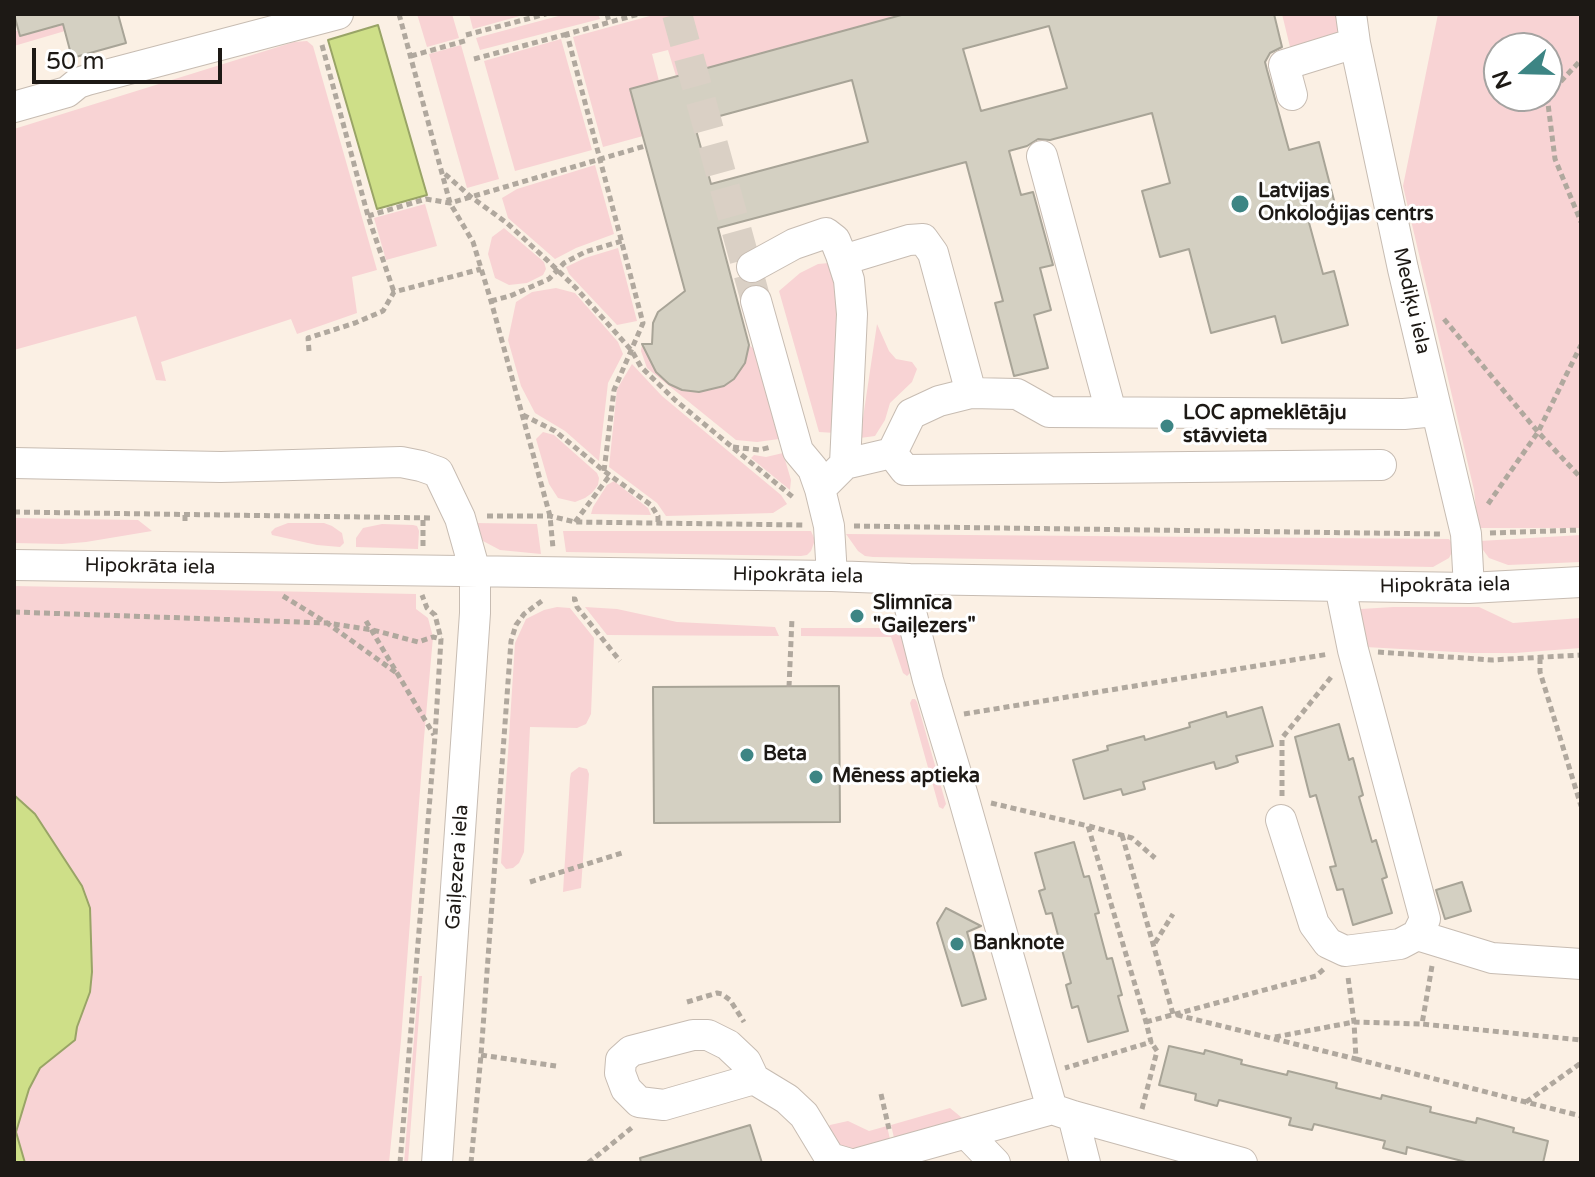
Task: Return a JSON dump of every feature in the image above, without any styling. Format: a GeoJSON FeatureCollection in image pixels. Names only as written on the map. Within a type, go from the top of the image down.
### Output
{"type":"FeatureCollection","features":[{"type":"Feature","properties":{"kind":"street"},"geometry":{"type":"LineString","coordinates":[[14,107],[67,92],[87,80],[327,17]]}},
{"type":"Feature","properties":{"kind":"street"},"geometry":{"type":"LineString","coordinates":[[1292,95],[1284,65],[1353,29]]}},
{"type":"Feature","properties":{"kind":"street","name":"Mediķu iela"},"geometry":{"type":"LineString","coordinates":[[1353,29],[1403,269],[1466,534],[1469,588]]}},
{"type":"Feature","properties":{"kind":"street"},"geometry":{"type":"LineString","coordinates":[[1042,156],[1111,412]]}},
{"type":"Feature","properties":{"kind":"street"},"geometry":{"type":"LineString","coordinates":[[752,267],[794,244],[826,233],[835,240],[849,280],[852,314],[845,464]]}},
{"type":"Feature","properties":{"kind":"street"},"geometry":{"type":"LineString","coordinates":[[843,260],[909,240],[923,239],[933,253],[971,393]]}},
{"type":"Feature","properties":{"kind":"street"},"geometry":{"type":"LineString","coordinates":[[764,298],[798,451],[816,479],[829,526],[832,576]]}},
{"type":"Feature","properties":{"kind":"street"},"geometry":{"type":"LineString","coordinates":[[892,453],[911,414],[939,401],[971,393],[1017,394],[1049,412],[1404,414],[1436,411]]}},
{"type":"Feature","properties":{"kind":"street"},"geometry":{"type":"LineString","coordinates":[[1312,413],[1316,441],[1314,466]]}},
{"type":"Feature","properties":{"kind":"street"},"geometry":{"type":"LineString","coordinates":[[816,479],[845,464],[892,453]]}},
{"type":"Feature","properties":{"kind":"street"},"geometry":{"type":"LineString","coordinates":[[892,453],[905,470],[1381,465]]}},
{"type":"Feature","properties":{"kind":"street","name":"Gaiļezera iela"},"geometry":{"type":"LineString","coordinates":[[14,463],[221,467],[401,462],[438,472],[460,518],[475,571],[474,640],[437,1163]]}},
{"type":"Feature","properties":{"kind":"street","name":"Hipokrāta iela"},"geometry":{"type":"LineString","coordinates":[[14,565],[1469,588],[1581,582]]}},
{"type":"Feature","properties":{"kind":"street"},"geometry":{"type":"LineString","coordinates":[[910,579],[910,608],[939,718],[1042,1076],[1085,1163]]}},
{"type":"Feature","properties":{"kind":"street"},"geometry":{"type":"LineString","coordinates":[[1281,820],[1314,924],[1328,943],[1345,951],[1400,944],[1417,935],[1425,919],[1353,650],[1340,586]]}},
{"type":"Feature","properties":{"kind":"street"},"geometry":{"type":"LineString","coordinates":[[1417,935],[1492,958],[1581,964]]}},
{"type":"Feature","properties":{"kind":"street"},"geometry":{"type":"LineString","coordinates":[[754,1079],[787,1099],[804,1115],[830,1158],[847,1163]]}},
{"type":"Feature","properties":{"kind":"street"},"geometry":{"type":"LineString","coordinates":[[859,1163],[966,1133],[1062,1112],[1242,1163]]}},
{"type":"Feature","properties":{"kind":"street"},"geometry":{"type":"LineString","coordinates":[[966,1133],[995,1163]]}},
{"type":"Feature","properties":{"kind":"path"},"geometry":{"type":"LineString","coordinates":[[399,14],[450,203],[473,242],[491,301],[550,516],[553,553]]}},
{"type":"Feature","properties":{"kind":"path"},"geometry":{"type":"LineString","coordinates":[[411,56],[546,14]]}},
{"type":"Feature","properties":{"kind":"path"},"geometry":{"type":"LineString","coordinates":[[607,14],[609,22]]}},
{"type":"Feature","properties":{"kind":"path"},"geometry":{"type":"LineString","coordinates":[[474,59],[639,14]]}},
{"type":"Feature","properties":{"kind":"path"},"geometry":{"type":"LineString","coordinates":[[327,17],[368,216],[394,292]]}},
{"type":"Feature","properties":{"kind":"path"},"geometry":{"type":"LineString","coordinates":[[567,34],[643,323],[614,390],[607,473],[575,522]]}},
{"type":"Feature","properties":{"kind":"path"},"geometry":{"type":"LineString","coordinates":[[1563,79],[1581,60]]}},
{"type":"Feature","properties":{"kind":"path"},"geometry":{"type":"LineString","coordinates":[[1549,112],[1555,159],[1581,222]]}},
{"type":"Feature","properties":{"kind":"path"},"geometry":{"type":"LineString","coordinates":[[368,216],[426,199],[450,203],[645,146]]}},
{"type":"Feature","properties":{"kind":"path"},"geometry":{"type":"LineString","coordinates":[[443,173],[507,223],[576,288],[632,351],[641,367],[675,400],[829,526]]}},
{"type":"Feature","properties":{"kind":"path"},"geometry":{"type":"LineString","coordinates":[[491,301],[549,279],[564,263],[585,252],[622,241]]}},
{"type":"Feature","properties":{"kind":"path"},"geometry":{"type":"LineString","coordinates":[[309,351],[308,338],[383,311],[394,292],[481,269]]}},
{"type":"Feature","properties":{"kind":"path"},"geometry":{"type":"LineString","coordinates":[[1442,315],[1538,432],[1581,478]]}},
{"type":"Feature","properties":{"kind":"path"},"geometry":{"type":"LineString","coordinates":[[1466,534],[1538,432],[1581,345]]}},
{"type":"Feature","properties":{"kind":"path"},"geometry":{"type":"LineString","coordinates":[[522,415],[555,431],[651,505],[658,516],[658,524]]}},
{"type":"Feature","properties":{"kind":"path"},"geometry":{"type":"LineString","coordinates":[[14,512],[435,518]]}},
{"type":"Feature","properties":{"kind":"path"},"geometry":{"type":"LineString","coordinates":[[185,515],[185,525]]}},
{"type":"Feature","properties":{"kind":"path"},"geometry":{"type":"LineString","coordinates":[[478,516],[550,516],[575,522],[658,524],[1466,534],[1581,530]]}},
{"type":"Feature","properties":{"kind":"path"},"geometry":{"type":"LineString","coordinates":[[423,518],[423,551]]}},
{"type":"Feature","properties":{"kind":"path"},"geometry":{"type":"LineString","coordinates":[[268,568],[275,590],[398,674]]}},
{"type":"Feature","properties":{"kind":"path"},"geometry":{"type":"LineString","coordinates":[[400,1163],[441,639],[435,615],[427,608],[421,594]]}},
{"type":"Feature","properties":{"kind":"path"},"geometry":{"type":"LineString","coordinates":[[471,1163],[511,641],[516,625],[524,614],[545,598],[552,598]]}},
{"type":"Feature","properties":{"kind":"path"},"geometry":{"type":"LineString","coordinates":[[575,599],[577,607],[620,661]]}},
{"type":"Feature","properties":{"kind":"path"},"geometry":{"type":"LineString","coordinates":[[14,612],[327,623],[373,630],[418,642],[433,637],[441,639]]}},
{"type":"Feature","properties":{"kind":"path"},"geometry":{"type":"LineString","coordinates":[[789,687],[792,618]]}},
{"type":"Feature","properties":{"kind":"path"},"geometry":{"type":"LineString","coordinates":[[366,621],[435,736]]}},
{"type":"Feature","properties":{"kind":"path"},"geometry":{"type":"LineString","coordinates":[[1281,820],[1282,738],[1353,650]]}},
{"type":"Feature","properties":{"kind":"path"},"geometry":{"type":"LineString","coordinates":[[939,718],[1353,650],[1492,660],[1581,655]]}},
{"type":"Feature","properties":{"kind":"path"},"geometry":{"type":"LineString","coordinates":[[1540,658],[1540,672],[1581,806]]}},
{"type":"Feature","properties":{"kind":"path"},"geometry":{"type":"LineString","coordinates":[[963,796],[1132,838],[1155,858]]}},
{"type":"Feature","properties":{"kind":"path"},"geometry":{"type":"LineString","coordinates":[[1088,826],[1151,1042],[1157,1051],[1137,1134]]}},
{"type":"Feature","properties":{"kind":"path"},"geometry":{"type":"LineString","coordinates":[[1122,835],[1173,1014]]}},
{"type":"Feature","properties":{"kind":"path"},"geometry":{"type":"LineString","coordinates":[[530,882],[625,852]]}},
{"type":"Feature","properties":{"kind":"path"},"geometry":{"type":"LineString","coordinates":[[1154,944],[1173,914]]}},
{"type":"Feature","properties":{"kind":"path"},"geometry":{"type":"LineString","coordinates":[[1417,935],[1433,963],[1422,1024]]}},
{"type":"Feature","properties":{"kind":"path"},"geometry":{"type":"LineString","coordinates":[[1146,1022],[1316,976],[1345,951]]}},
{"type":"Feature","properties":{"kind":"path"},"geometry":{"type":"LineString","coordinates":[[1345,951],[1356,1059]]}},
{"type":"Feature","properties":{"kind":"path"},"geometry":{"type":"LineString","coordinates":[[687,1002],[722,994],[730,1000],[746,1027]]}},
{"type":"Feature","properties":{"kind":"path"},"geometry":{"type":"LineString","coordinates":[[1173,1014],[1581,1116]]}},
{"type":"Feature","properties":{"kind":"path"},"geometry":{"type":"LineString","coordinates":[[1271,1038],[1354,1022],[1422,1024],[1581,1040]]}},
{"type":"Feature","properties":{"kind":"path"},"geometry":{"type":"LineString","coordinates":[[1042,1076],[1151,1042]]}},
{"type":"Feature","properties":{"kind":"path"},"geometry":{"type":"LineString","coordinates":[[481,1055],[556,1066]]}},
{"type":"Feature","properties":{"kind":"path"},"geometry":{"type":"LineString","coordinates":[[1526,1102],[1581,1063]]}},
{"type":"Feature","properties":{"kind":"path"},"geometry":{"type":"LineString","coordinates":[[588,1163],[640,1119]]}},
{"type":"Feature","properties":{"kind":"shaded area"},"geometry":{"type":"Polygon","coordinates":[[[417,14],[452,14],[459,38],[427,47],[417,14]]]}},
{"type":"Feature","properties":{"kind":"shaded area"},"geometry":{"type":"Polygon","coordinates":[[[469,14],[527,14],[473,29],[469,14]]]}},
{"type":"Feature","properties":{"kind":"shaded area"},"geometry":{"type":"Polygon","coordinates":[[[566,14],[598,14],[600,19],[480,50],[476,38],[566,14]]]}},
{"type":"Feature","properties":{"kind":"shaded area"},"geometry":{"type":"Polygon","coordinates":[[[657,14],[905,14],[676,76],[668,50],[652,54],[659,81],[630,89],[643,136],[603,147],[573,37],[657,14]]]}},
{"type":"Feature","properties":{"kind":"shaded area"},"geometry":{"type":"Polygon","coordinates":[[[1282,14],[1340,14],[1341,29],[1331,39],[1291,51],[1282,14]]]}},
{"type":"Feature","properties":{"kind":"shaded area"},"geometry":{"type":"Polygon","coordinates":[[[1438,14],[1581,14],[1581,528],[1478,528],[1474,490],[1403,186],[1438,14]]]}},
{"type":"Feature","properties":{"kind":"shaded area"},"geometry":{"type":"Polygon","coordinates":[[[63,24],[65,31],[14,46],[14,32],[19,30],[21,36],[63,24]]]}},
{"type":"Feature","properties":{"kind":"shaded area"},"geometry":{"type":"Polygon","coordinates":[[[378,25],[427,195],[377,209],[328,40],[378,25]]]}},
{"type":"Feature","properties":{"kind":"shaded area"},"geometry":{"type":"Polygon","coordinates":[[[561,39],[592,150],[515,171],[484,61],[561,39]]]}},
{"type":"Feature","properties":{"kind":"shaded area"},"geometry":{"type":"Polygon","coordinates":[[[307,41],[313,46],[377,270],[352,277],[357,313],[297,334],[291,319],[161,362],[166,381],[156,380],[136,316],[14,350],[14,129],[294,42],[307,41]]]}},
{"type":"Feature","properties":{"kind":"shaded area"},"geometry":{"type":"Polygon","coordinates":[[[461,45],[499,179],[467,188],[429,54],[461,45]]]}},
{"type":"Feature","properties":{"kind":"shaded area"},"geometry":{"type":"Polygon","coordinates":[[[595,165],[614,234],[555,259],[508,218],[502,198],[517,189],[595,165]]]}},
{"type":"Feature","properties":{"kind":"shaded area"},"geometry":{"type":"Polygon","coordinates":[[[425,204],[437,246],[386,260],[374,218],[425,204]]]}},
{"type":"Feature","properties":{"kind":"shaded area"},"geometry":{"type":"Polygon","coordinates":[[[504,228],[544,262],[546,269],[543,275],[527,283],[509,285],[495,278],[488,254],[492,237],[504,228]]]}},
{"type":"Feature","properties":{"kind":"shaded area"},"geometry":{"type":"Polygon","coordinates":[[[618,248],[637,321],[617,325],[566,267],[618,248]]]}},
{"type":"Feature","properties":{"kind":"shaded area"},"geometry":{"type":"Polygon","coordinates":[[[829,263],[842,274],[835,433],[819,432],[779,291],[800,273],[818,264],[829,263]]]}},
{"type":"Feature","properties":{"kind":"shaded area"},"geometry":{"type":"Polygon","coordinates":[[[556,288],[575,293],[618,342],[623,354],[608,383],[599,461],[565,431],[535,413],[521,386],[508,340],[516,302],[532,292],[556,288]]]}},
{"type":"Feature","properties":{"kind":"shaded area"},"geometry":{"type":"Polygon","coordinates":[[[877,324],[896,359],[912,362],[917,369],[912,382],[890,403],[885,420],[875,436],[860,438],[877,324]]]}},
{"type":"Feature","properties":{"kind":"shaded area"},"geometry":{"type":"Polygon","coordinates":[[[642,344],[656,372],[669,384],[682,390],[699,392],[724,386],[734,379],[745,363],[749,345],[754,349],[779,439],[757,442],[736,440],[647,368],[641,351],[642,344]]]}},
{"type":"Feature","properties":{"kind":"shaded area"},"geometry":{"type":"Polygon","coordinates":[[[632,364],[662,396],[781,495],[787,504],[773,513],[666,516],[657,503],[609,467],[617,389],[632,364]]]}},
{"type":"Feature","properties":{"kind":"shaded area"},"geometry":{"type":"Polygon","coordinates":[[[543,432],[554,435],[597,473],[598,485],[592,493],[575,502],[558,498],[549,484],[536,439],[543,432]]]}},
{"type":"Feature","properties":{"kind":"shaded area"},"geometry":{"type":"Polygon","coordinates":[[[783,453],[791,480],[790,490],[751,458],[754,455],[766,457],[783,453]]]}},
{"type":"Feature","properties":{"kind":"shaded area"},"geometry":{"type":"Polygon","coordinates":[[[614,481],[648,508],[651,515],[591,514],[607,485],[614,481]]]}},
{"type":"Feature","properties":{"kind":"shaded area"},"geometry":{"type":"Polygon","coordinates":[[[14,518],[138,520],[152,531],[86,542],[14,543],[14,518]]]}},
{"type":"Feature","properties":{"kind":"shaded area"},"geometry":{"type":"Polygon","coordinates":[[[288,523],[324,523],[342,533],[344,543],[340,547],[317,545],[272,535],[275,528],[288,523]]]}},
{"type":"Feature","properties":{"kind":"shaded area"},"geometry":{"type":"Polygon","coordinates":[[[475,523],[537,524],[541,554],[500,550],[483,541],[475,523]]]}},
{"type":"Feature","properties":{"kind":"shaded area"},"geometry":{"type":"Polygon","coordinates":[[[382,524],[417,526],[418,549],[356,547],[356,538],[363,528],[382,524]]]}},
{"type":"Feature","properties":{"kind":"shaded area"},"geometry":{"type":"Polygon","coordinates":[[[563,531],[811,531],[815,540],[811,551],[801,556],[566,552],[563,531]]]}},
{"type":"Feature","properties":{"kind":"shaded area"},"geometry":{"type":"Polygon","coordinates":[[[846,534],[1449,539],[1453,545],[1449,558],[1433,567],[873,557],[858,551],[846,534]]]}},
{"type":"Feature","properties":{"kind":"shaded area"},"geometry":{"type":"Polygon","coordinates":[[[1581,535],[1581,562],[1508,565],[1489,558],[1480,541],[1581,535]]]}},
{"type":"Feature","properties":{"kind":"shaded area"},"geometry":{"type":"Polygon","coordinates":[[[14,586],[416,594],[416,609],[428,618],[433,637],[389,1163],[25,1163],[16,1132],[29,1089],[40,1068],[75,1040],[90,992],[20,799],[14,795],[14,586]]]}},
{"type":"Feature","properties":{"kind":"shaded area"},"geometry":{"type":"Polygon","coordinates":[[[557,607],[570,608],[594,638],[591,714],[586,724],[577,728],[530,727],[524,852],[519,863],[506,869],[501,863],[515,643],[526,619],[557,607]]]}},
{"type":"Feature","properties":{"kind":"shaded area"},"geometry":{"type":"Polygon","coordinates":[[[585,607],[617,609],[677,622],[775,627],[779,636],[607,635],[585,607]]]}},
{"type":"Feature","properties":{"kind":"shaded area"},"geometry":{"type":"Polygon","coordinates":[[[1479,607],[1513,623],[1581,618],[1581,648],[1473,653],[1365,647],[1359,613],[1361,609],[1479,607]]]}},
{"type":"Feature","properties":{"kind":"shaded area"},"geometry":{"type":"Polygon","coordinates":[[[801,628],[903,628],[910,673],[907,676],[903,673],[891,637],[801,636],[801,628]]]}},
{"type":"Feature","properties":{"kind":"shaded area"},"geometry":{"type":"Polygon","coordinates":[[[912,699],[917,702],[946,804],[943,809],[939,807],[910,703],[912,699]]]}},
{"type":"Feature","properties":{"kind":"shaded area"},"geometry":{"type":"Polygon","coordinates":[[[579,767],[587,769],[589,774],[581,888],[563,892],[570,778],[579,767]]]}},
{"type":"Feature","properties":{"kind":"shaded area"},"geometry":{"type":"Polygon","coordinates":[[[14,795],[35,814],[82,886],[90,908],[92,972],[90,992],[75,1040],[40,1068],[29,1089],[16,1132],[25,1163],[14,1163],[14,795]]]}},
{"type":"Feature","properties":{"kind":"shaded area"},"geometry":{"type":"Polygon","coordinates":[[[419,976],[422,976],[408,1163],[404,1163],[419,976]]]}},
{"type":"Feature","properties":{"kind":"shaded area"},"geometry":{"type":"Polygon","coordinates":[[[950,1108],[967,1122],[895,1142],[891,1125],[950,1108]]]}},
{"type":"Feature","properties":{"kind":"shaded area"},"geometry":{"type":"Polygon","coordinates":[[[848,1121],[869,1131],[887,1126],[891,1144],[856,1153],[840,1149],[828,1128],[848,1121]]]}},
{"type":"Feature","properties":{"kind":"building"},"geometry":{"type":"Polygon","coordinates":[[[14,14],[118,14],[126,43],[72,58],[63,24],[20,36],[14,14]]]}},
{"type":"Feature","properties":{"kind":"building","name":"Latvijas Onkoloģijas centrs"},"geometry":{"type":"Polygon","coordinates":[[[905,14],[1274,14],[1282,47],[1270,53],[1265,62],[1289,150],[1319,142],[1337,212],[1308,219],[1323,274],[1334,271],[1348,325],[1282,343],[1275,316],[1211,333],[1189,249],[1160,257],[1142,191],[1170,183],[1152,113],[1050,140],[1038,139],[1009,151],[1021,195],[1033,192],[1053,265],[1040,268],[1051,310],[1034,315],[1048,368],[1014,376],[995,303],[1003,301],[966,162],[718,228],[749,345],[745,363],[734,379],[724,386],[699,392],[682,390],[669,384],[656,372],[642,344],[652,344],[653,323],[658,312],[685,291],[630,89],[905,14]],[[1049,26],[963,49],[981,111],[1067,88],[1049,26]],[[852,80],[694,123],[711,184],[868,142],[852,80]]]}},
{"type":"Feature","properties":{"kind":"building","name":"Beta"},"geometry":{"type":"Polygon","coordinates":[[[839,686],[840,822],[654,823],[653,687],[839,686]]]}},
{"type":"Feature","properties":{"kind":"building"},"geometry":{"type":"Polygon","coordinates":[[[1262,707],[1273,746],[1236,756],[1238,762],[1227,766],[1216,769],[1214,762],[1143,782],[1145,789],[1123,795],[1121,789],[1084,799],[1073,760],[1108,750],[1107,746],[1144,736],[1145,740],[1190,727],[1189,723],[1226,712],[1227,717],[1262,707]]]}},
{"type":"Feature","properties":{"kind":"building"},"geometry":{"type":"Polygon","coordinates":[[[1339,724],[1349,760],[1353,758],[1363,795],[1359,797],[1372,842],[1376,840],[1387,877],[1382,879],[1392,913],[1353,925],[1343,889],[1337,890],[1330,867],[1336,866],[1316,795],[1310,797],[1295,737],[1339,724]]]}},
{"type":"Feature","properties":{"kind":"building"},"geometry":{"type":"Polygon","coordinates":[[[1074,842],[1084,877],[1089,876],[1099,913],[1095,914],[1107,959],[1112,958],[1128,1031],[1088,1042],[1078,1006],[1072,1008],[1066,985],[1071,983],[1052,913],[1046,914],[1039,891],[1045,889],[1035,853],[1074,842]]]}},
{"type":"Feature","properties":{"kind":"building"},"geometry":{"type":"Polygon","coordinates":[[[1462,882],[1471,911],[1445,919],[1436,890],[1462,882]]]}},
{"type":"Feature","properties":{"kind":"building"},"geometry":{"type":"Polygon","coordinates":[[[946,908],[981,926],[967,932],[986,999],[962,1006],[937,923],[946,908]]]}},
{"type":"Feature","properties":{"kind":"building"},"geometry":{"type":"Polygon","coordinates":[[[1169,1046],[1204,1054],[1205,1050],[1242,1060],[1241,1064],[1337,1083],[1336,1088],[1431,1107],[1430,1112],[1476,1123],[1477,1118],[1514,1128],[1513,1132],[1548,1141],[1543,1163],[1470,1163],[1407,1147],[1406,1154],[1383,1148],[1385,1141],[1314,1124],[1312,1130],[1289,1125],[1291,1118],[1219,1100],[1217,1106],[1195,1100],[1196,1094],[1159,1085],[1169,1046]]]}},
{"type":"Feature","properties":{"kind":"building"},"geometry":{"type":"Polygon","coordinates":[[[750,1125],[762,1163],[641,1163],[640,1158],[750,1125]]]}},
{"type":"Feature","properties":{"kind":"tunnel"},"geometry":{"type":"LineString","coordinates":[[677,14],[756,301]]}},
{"type":"Feature","properties":{"kind":"place","name":"Latvijas Onkoloģijas centrs"},"geometry":{"type":"Point","coordinates":[1240,204]}},
{"type":"Feature","properties":{"kind":"place","name":"LOC apmeklētāju stāvvieta"},"geometry":{"type":"Point","coordinates":[1167,426]}},
{"type":"Feature","properties":{"kind":"place","name":"Slimnīca \"Gaiļezers\""},"geometry":{"type":"Point","coordinates":[857,616]}},
{"type":"Feature","properties":{"kind":"place","name":"Beta"},"geometry":{"type":"Point","coordinates":[747,755]}},
{"type":"Feature","properties":{"kind":"place","name":"Mēness aptieka"},"geometry":{"type":"Point","coordinates":[816,777]}},
{"type":"Feature","properties":{"kind":"place","name":"Banknote"},"geometry":{"type":"Point","coordinates":[957,944]}}]}
